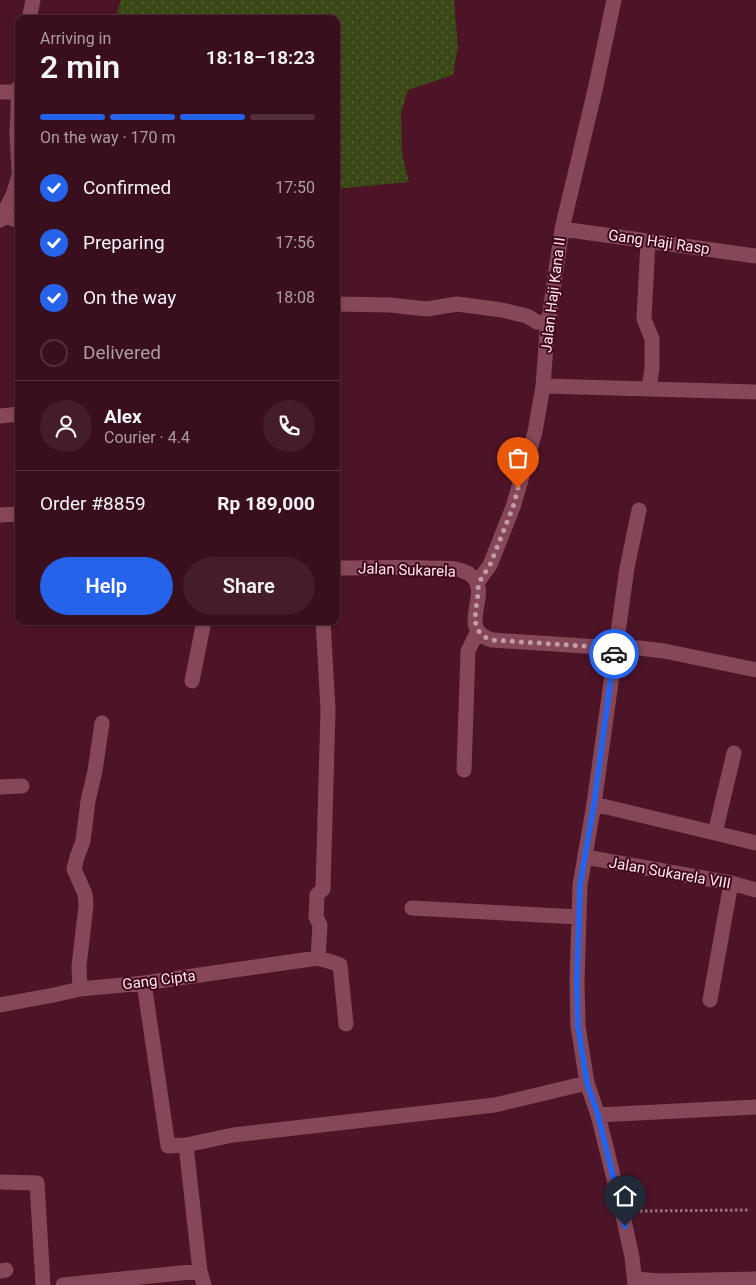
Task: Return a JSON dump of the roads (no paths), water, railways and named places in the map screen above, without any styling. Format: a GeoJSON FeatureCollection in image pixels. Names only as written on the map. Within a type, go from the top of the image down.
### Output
{"type":"FeatureCollection","features":[{"type":"Feature","properties":{"kind":"street"},"geometry":{"type":"LineString","coordinates":[[30,15],[33,0]]}},
{"type":"Feature","properties":{"kind":"street","name":"Jalan Haji Kana II"},"geometry":{"type":"LineString","coordinates":[[478,584],[490,565],[513,507],[535,432],[543,386],[549,323],[562,229],[614,0]]}},
{"type":"Feature","properties":{"kind":"street"},"geometry":{"type":"LineString","coordinates":[[0,92],[15,92]]}},
{"type":"Feature","properties":{"kind":"street"},"geometry":{"type":"LineString","coordinates":[[15,189],[1,218],[15,220]]}},
{"type":"Feature","properties":{"kind":"street","name":"Gang Haji Rasp"},"geometry":{"type":"LineString","coordinates":[[562,229],[756,256]]}},
{"type":"Feature","properties":{"kind":"street"},"geometry":{"type":"LineString","coordinates":[[648,240],[644,319],[652,338],[652,368],[649,389]]}},
{"type":"Feature","properties":{"kind":"street"},"geometry":{"type":"LineString","coordinates":[[340,304],[390,305],[427,310],[457,304],[502,310],[527,316],[537,322],[549,323]]}},
{"type":"Feature","properties":{"kind":"street"},"geometry":{"type":"LineString","coordinates":[[543,386],[756,392]]}},
{"type":"Feature","properties":{"kind":"street"},"geometry":{"type":"LineString","coordinates":[[0,416],[15,414]]}},
{"type":"Feature","properties":{"kind":"street"},"geometry":{"type":"LineString","coordinates":[[639,510],[627,568],[594,804],[580,885],[577,981],[578,1026],[587,1083],[598,1115],[622,1211],[632,1257],[635,1282],[756,1279]]}},
{"type":"Feature","properties":{"kind":"street"},"geometry":{"type":"LineString","coordinates":[[0,515],[15,514]]}},
{"type":"Feature","properties":{"kind":"street","name":"Jalan Sukarela"},"geometry":{"type":"LineString","coordinates":[[340,568],[413,567],[456,569],[465,572],[478,584],[479,593],[475,616],[478,631]]}},
{"type":"Feature","properties":{"kind":"street"},"geometry":{"type":"LineString","coordinates":[[192,681],[203,625]]}},
{"type":"Feature","properties":{"kind":"street"},"geometry":{"type":"LineString","coordinates":[[323,625],[328,710],[323,889],[317,895],[316,917],[320,925],[318,958],[340,965],[346,1024]]}},
{"type":"Feature","properties":{"kind":"street"},"geometry":{"type":"LineString","coordinates":[[464,770],[468,651],[478,631],[492,640],[664,650],[756,670]]}},
{"type":"Feature","properties":{"kind":"street"},"geometry":{"type":"LineString","coordinates":[[80,988],[78,966],[86,905],[85,894],[74,869],[83,841],[102,723]]}},
{"type":"Feature","properties":{"kind":"street"},"geometry":{"type":"LineString","coordinates":[[715,832],[734,753]]}},
{"type":"Feature","properties":{"kind":"street"},"geometry":{"type":"LineString","coordinates":[[0,787],[22,786]]}},
{"type":"Feature","properties":{"kind":"street"},"geometry":{"type":"LineString","coordinates":[[594,804],[756,843]]}},
{"type":"Feature","properties":{"kind":"street","name":"Jalan Sukarela VIII"},"geometry":{"type":"LineString","coordinates":[[584,857],[731,883],[756,890]]}},
{"type":"Feature","properties":{"kind":"street"},"geometry":{"type":"LineString","coordinates":[[710,1000],[731,883]]}},
{"type":"Feature","properties":{"kind":"street"},"geometry":{"type":"LineString","coordinates":[[412,908],[578,917]]}},
{"type":"Feature","properties":{"kind":"street","name":"Gang Cipta"},"geometry":{"type":"LineString","coordinates":[[0,1005],[80,988],[144,983],[318,958]]}},
{"type":"Feature","properties":{"kind":"street"},"geometry":{"type":"LineString","coordinates":[[144,983],[168,1146],[242,1134],[495,1105],[587,1083]]}},
{"type":"Feature","properties":{"kind":"street"},"geometry":{"type":"LineString","coordinates":[[598,1115],[756,1108]]}},
{"type":"Feature","properties":{"kind":"street"},"geometry":{"type":"LineString","coordinates":[[63,1285],[202,1278],[186,1144]]}},
{"type":"Feature","properties":{"kind":"street"},"geometry":{"type":"LineString","coordinates":[[0,1182],[37,1183],[43,1285]]}}]}
